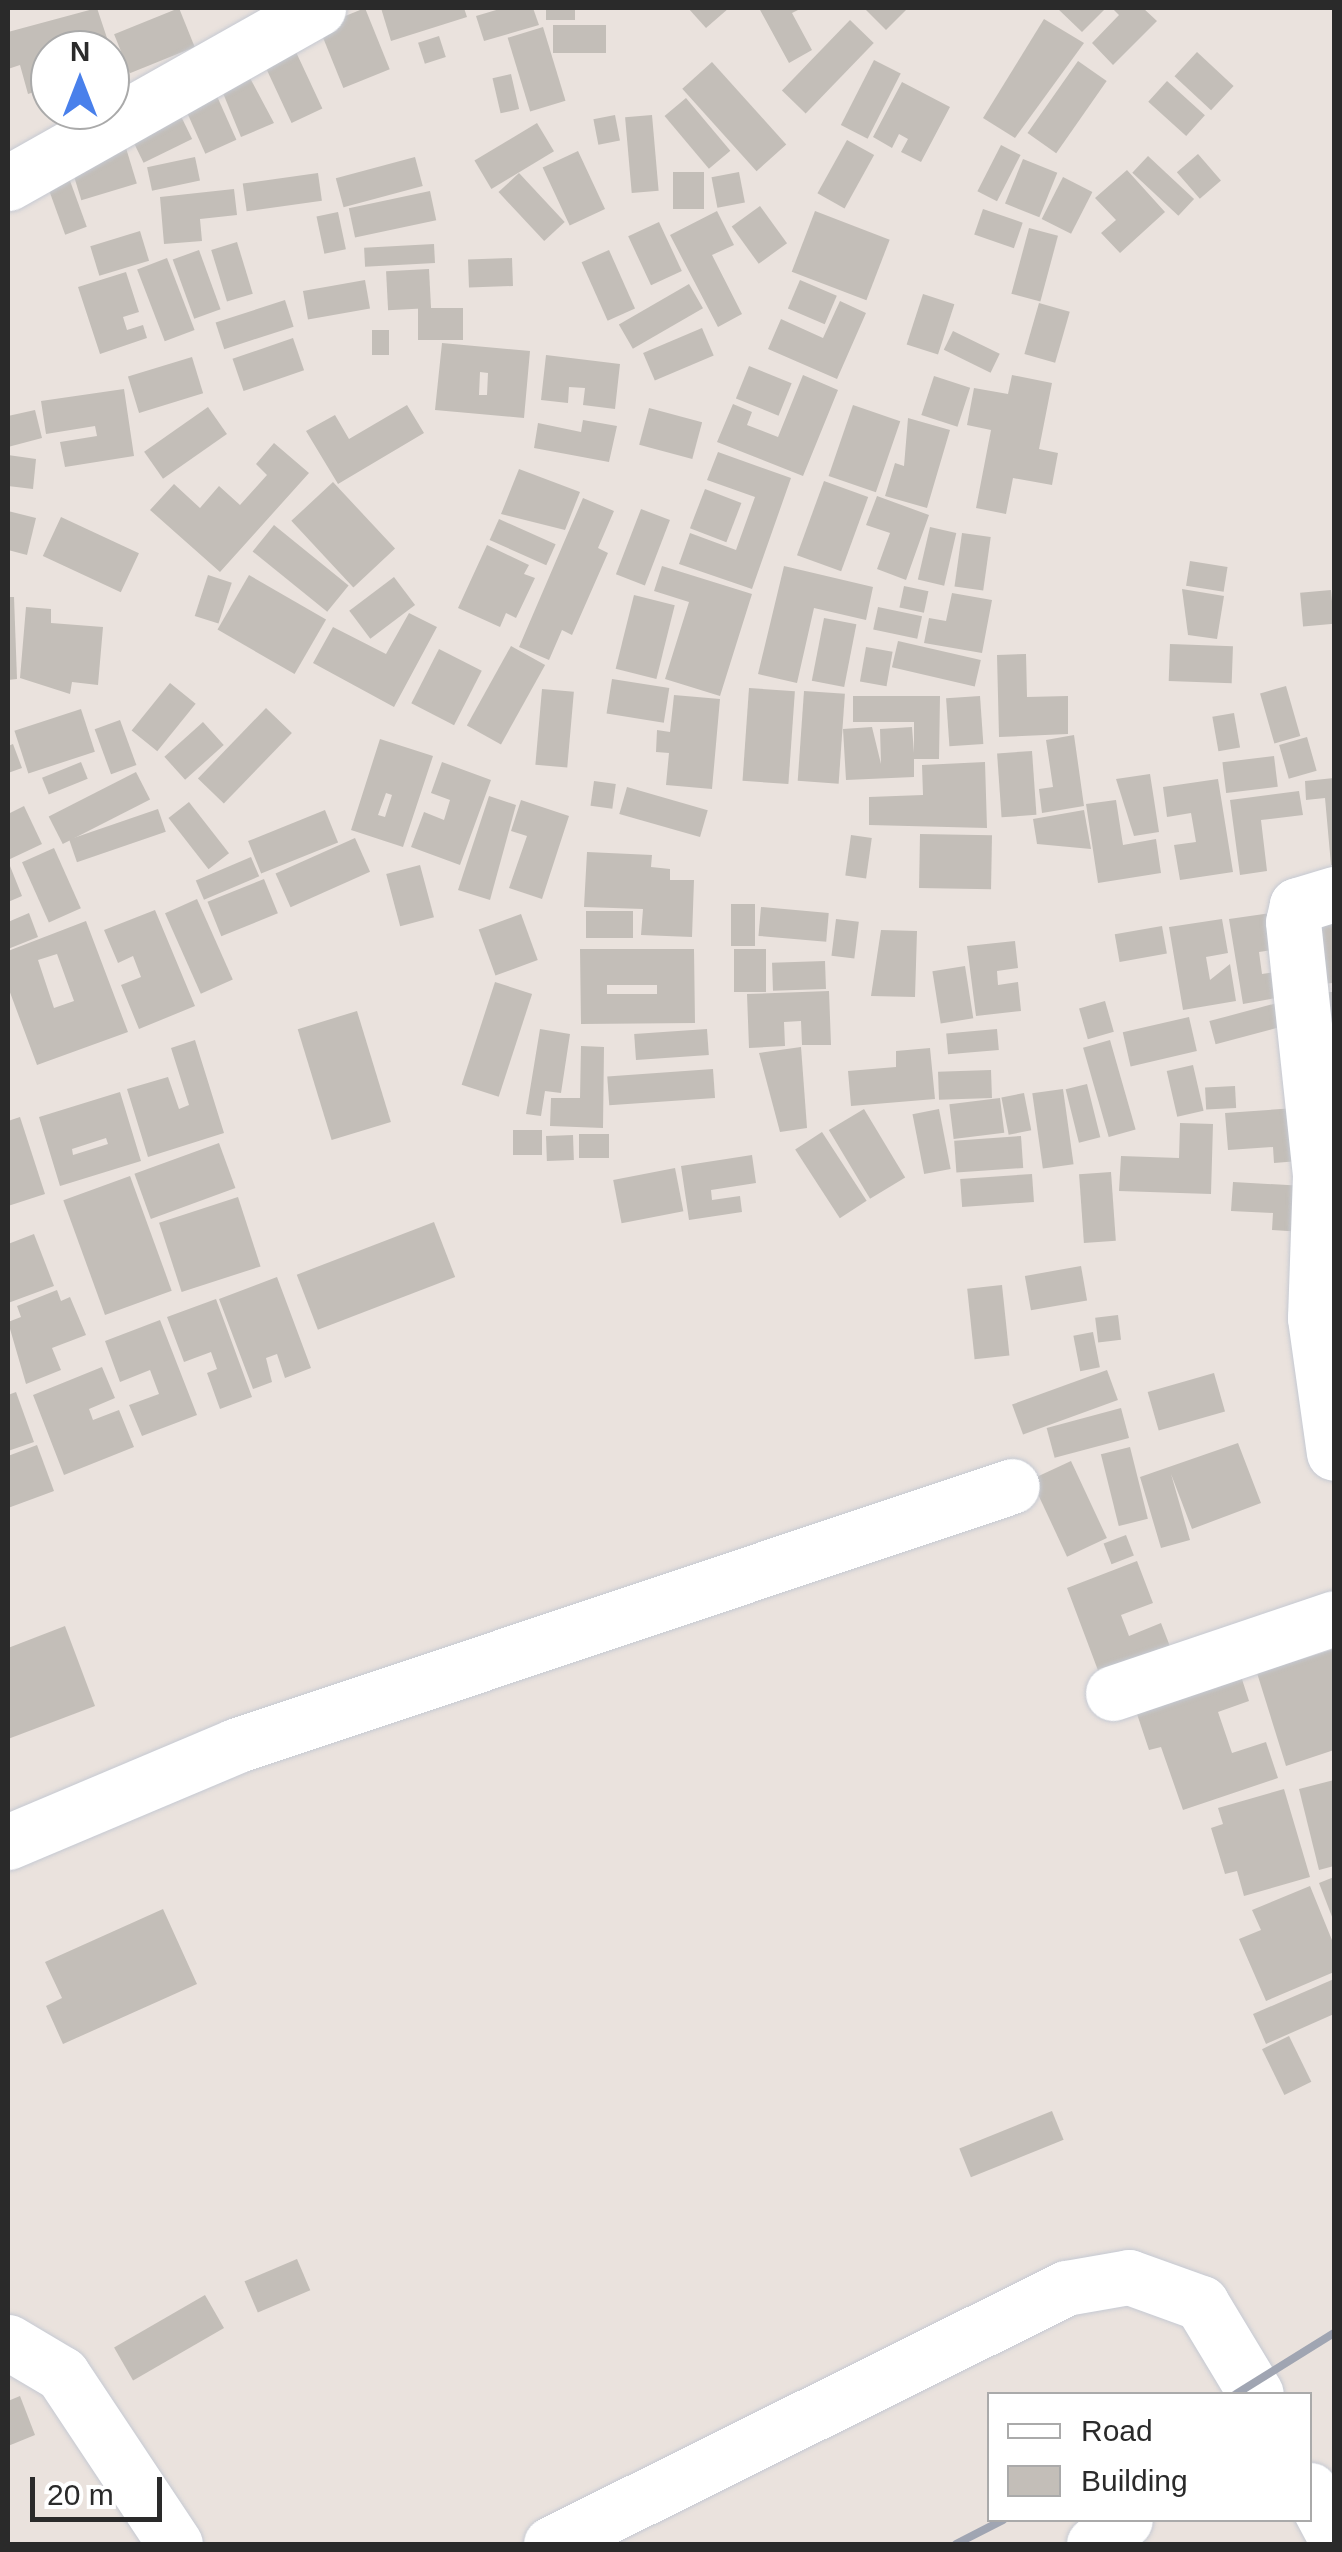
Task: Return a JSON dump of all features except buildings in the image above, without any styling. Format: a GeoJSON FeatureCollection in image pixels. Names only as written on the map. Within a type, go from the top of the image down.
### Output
{"type":"FeatureCollection","features":[{"type":"Feature","properties":{"kind":"street"},"geometry":{"type":"LineString","coordinates":[[8,182],[318,8]]}},
{"type":"Feature","properties":{"kind":"street"},"geometry":{"type":"LineString","coordinates":[[1334,894],[1297,905],[1293,922],[1320,1175],[1316,1318],[1334,1452]]}},
{"type":"Feature","properties":{"kind":"street"},"geometry":{"type":"LineString","coordinates":[[8,1842],[234,1746],[1012,1486]]}},
{"type":"Feature","properties":{"kind":"street"},"geometry":{"type":"LineString","coordinates":[[1113,1693],[1334,1618]]}},
{"type":"Feature","properties":{"kind":"street"},"geometry":{"type":"LineString","coordinates":[[551,2544],[1066,2288],[1129,2277],[1185,2294],[1201,2304],[1255,2392]]}},
{"type":"Feature","properties":{"kind":"street"},"geometry":{"type":"LineString","coordinates":[[8,2342],[62,2374],[175,2544]]}},
{"type":"Feature","properties":{"kind":"street"},"geometry":{"type":"LineString","coordinates":[[1312,2494],[1334,2535]]}},
{"type":"Feature","properties":{"kind":"street"},"geometry":{"type":"LineString","coordinates":[[1094,2544],[1122,2522]]}},
{"type":"Feature","properties":{"kind":"railway"},"geometry":{"type":"LineString","coordinates":[[1239,2392],[1334,2333]]}},
{"type":"Feature","properties":{"kind":"railway"},"geometry":{"type":"LineString","coordinates":[[956,2544],[999,2522]]}}]}
